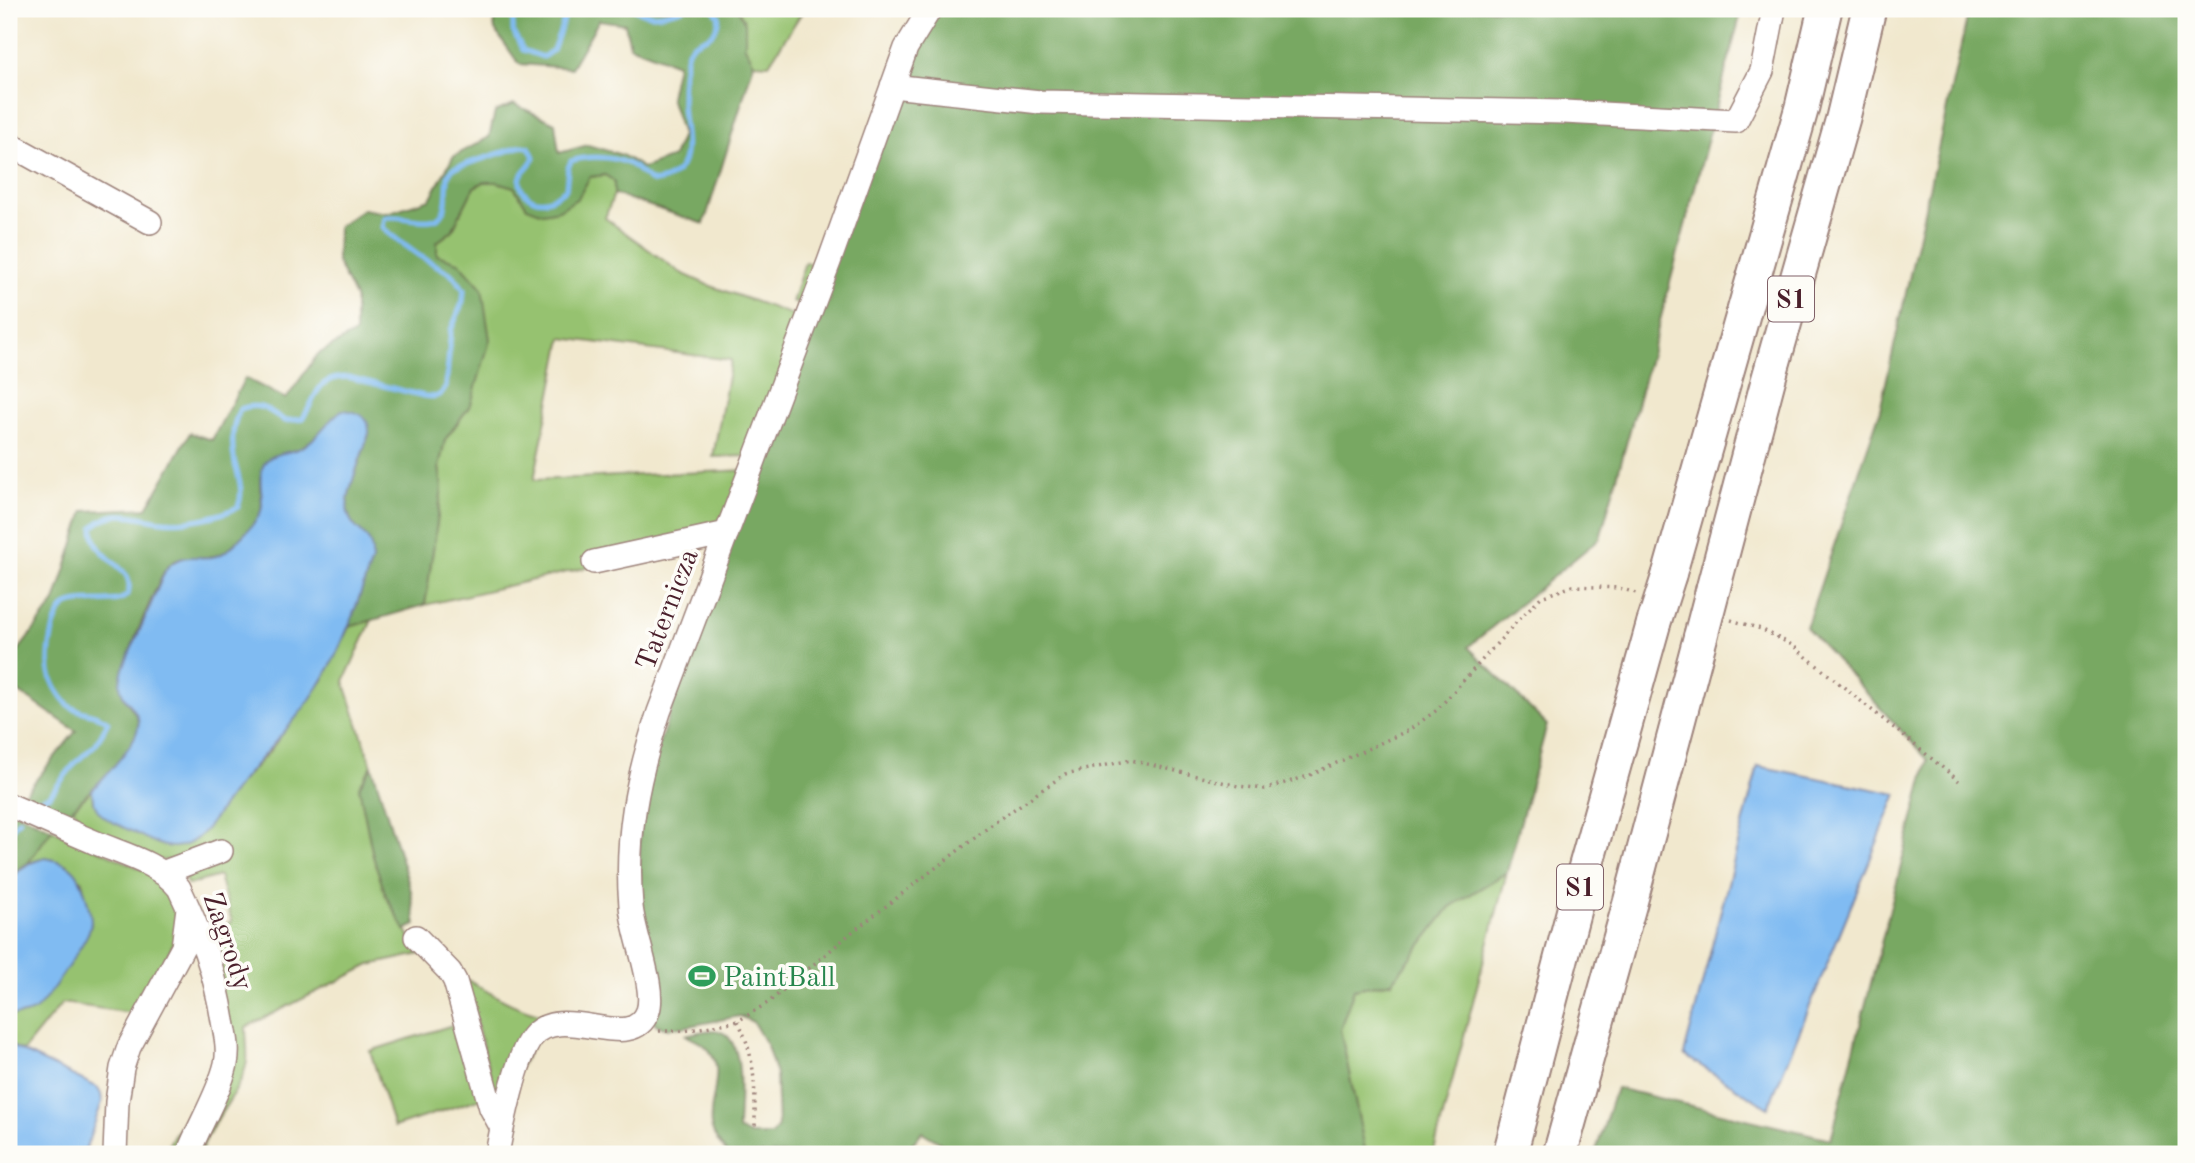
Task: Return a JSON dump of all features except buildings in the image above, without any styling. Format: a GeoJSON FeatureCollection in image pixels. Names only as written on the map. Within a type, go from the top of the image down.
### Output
{"type":"FeatureCollection","features":[{"type":"Feature","properties":{"kind":"highway","name":"S1"},"geometry":{"type":"LineString","coordinates":[[1510,1154],[1578,894],[1801,107],[1825,9]]}},
{"type":"Feature","properties":{"kind":"highway","name":"S1"},"geometry":{"type":"LineString","coordinates":[[1560,1154],[1630,903],[1768,381],[1843,118],[1869,9]]}},
{"type":"Feature","properties":{"kind":"street","name":"Taternicza"},"geometry":{"type":"LineString","coordinates":[[641,1022],[649,1004],[631,910],[629,879],[635,799],[640,774],[659,712],[829,262],[906,48],[930,9]]}},
{"type":"Feature","properties":{"kind":"street"},"geometry":{"type":"LineString","coordinates":[[892,86],[1040,102],[1564,112],[1736,121],[1762,71],[1774,9]]}},
{"type":"Feature","properties":{"kind":"street"},"geometry":{"type":"LineString","coordinates":[[9,144],[150,222]]}},
{"type":"Feature","properties":{"kind":"street"},"geometry":{"type":"LineString","coordinates":[[594,562],[727,533]]}},
{"type":"Feature","properties":{"kind":"street","name":"Zagrody"},"geometry":{"type":"LineString","coordinates":[[9,805],[162,873],[179,888],[210,960],[227,1052],[221,1079],[188,1154]]}},
{"type":"Feature","properties":{"kind":"street"},"geometry":{"type":"LineString","coordinates":[[162,873],[221,851]]}},
{"type":"Feature","properties":{"kind":"street"},"geometry":{"type":"LineString","coordinates":[[114,1154],[121,1068],[129,1047],[183,947],[188,908]]}},
{"type":"Feature","properties":{"kind":"street"},"geometry":{"type":"LineString","coordinates":[[416,937],[450,972],[455,981],[491,1108],[502,1128]]}},
{"type":"Feature","properties":{"kind":"street"},"geometry":{"type":"LineString","coordinates":[[497,1154],[521,1059],[531,1038],[538,1031],[560,1023],[621,1029],[636,1026],[641,1022]]}},
{"type":"Feature","properties":{"kind":"path"},"geometry":{"type":"LineString","coordinates":[[641,1022],[654,1030],[664,1032],[738,1021],[769,1002],[851,933],[994,823],[1065,774],[1130,760],[1238,786],[1265,789],[1308,776],[1339,762]]}},
{"type":"Feature","properties":{"kind":"path"},"geometry":{"type":"LineString","coordinates":[[738,1021],[752,1057],[755,1127]]}},
{"type":"Feature","properties":{"kind":"green space"},"geometry":{"type":"Polygon","coordinates":[[[492,9],[738,9],[745,23],[745,47],[754,63],[704,224],[614,194],[614,181],[605,175],[590,177],[578,198],[559,210],[543,213],[527,207],[514,187],[497,182],[484,182],[474,187],[452,231],[437,242],[437,255],[459,262],[482,288],[490,340],[471,404],[445,440],[439,467],[442,488],[425,605],[349,627],[372,560],[370,543],[354,525],[347,506],[369,434],[342,410],[299,449],[272,456],[261,474],[262,506],[259,516],[234,544],[219,555],[177,560],[164,572],[138,630],[122,678],[122,693],[135,712],[138,729],[134,740],[116,764],[62,819],[18,802],[76,731],[9,685],[9,657],[12,659],[55,602],[84,511],[147,508],[190,433],[212,440],[245,378],[286,399],[318,354],[355,333],[355,297],[337,262],[338,227],[363,209],[387,213],[430,199],[453,157],[489,137],[495,112],[514,104],[555,123],[559,153],[588,145],[622,155],[643,168],[673,157],[682,135],[670,97],[677,64],[630,46],[625,24],[599,20],[571,68],[519,64],[495,30],[492,9]]]}},
{"type":"Feature","properties":{"kind":"green space"},"geometry":{"type":"Polygon","coordinates":[[[737,9],[804,9],[769,64],[754,63],[745,47],[745,23],[737,9]]]}},
{"type":"Feature","properties":{"kind":"green space"},"geometry":{"type":"Polygon","coordinates":[[[936,9],[1742,9],[1600,538],[1468,647],[1547,725],[1507,872],[1450,907],[1392,982],[1354,989],[1340,1029],[1366,1154],[959,1154],[922,1132],[904,1154],[728,1154],[711,1126],[716,1064],[705,1046],[686,1035],[716,1030],[728,1037],[738,1060],[738,1130],[750,1135],[772,1135],[778,1126],[776,1075],[767,1046],[753,1022],[740,1016],[684,1027],[664,1028],[651,1019],[641,940],[639,800],[830,263],[936,9]]]}},
{"type":"Feature","properties":{"kind":"green space"},"geometry":{"type":"Polygon","coordinates":[[[1969,9],[2186,9],[2186,1154],[1595,1154],[1616,1088],[1831,1139],[1928,760],[1806,627],[1879,414],[1969,9]]]}},
{"type":"Feature","properties":{"kind":"green space"},"geometry":{"type":"Polygon","coordinates":[[[605,175],[614,181],[614,194],[605,218],[681,273],[799,317],[752,456],[713,457],[731,360],[562,338],[534,480],[746,470],[723,529],[589,567],[425,605],[442,488],[439,467],[445,440],[471,404],[437,255],[437,242],[452,231],[474,187],[484,182],[497,182],[514,187],[527,207],[577,198],[590,177],[605,175]]]}},
{"type":"Feature","properties":{"kind":"green space"},"geometry":{"type":"Polygon","coordinates":[[[805,262],[821,268],[802,305],[792,302],[805,262]]]}},
{"type":"Feature","properties":{"kind":"green space"},"geometry":{"type":"Polygon","coordinates":[[[372,620],[344,681],[372,766],[359,787],[373,856],[386,896],[420,954],[370,965],[246,1027],[247,1061],[244,1073],[211,1130],[201,1154],[193,1154],[226,1081],[205,929],[232,922],[219,876],[188,885],[181,873],[179,861],[152,860],[128,849],[83,822],[73,808],[92,790],[93,802],[234,789],[268,753],[323,680],[349,627],[372,620]]]}},
{"type":"Feature","properties":{"kind":"green space"},"geometry":{"type":"Polygon","coordinates":[[[372,766],[411,891],[416,925],[405,930],[386,896],[373,856],[359,787],[372,766]]]}},
{"type":"Feature","properties":{"kind":"green space"},"geometry":{"type":"Polygon","coordinates":[[[9,809],[52,829],[28,863],[18,869],[9,884],[9,809]]]}},
{"type":"Feature","properties":{"kind":"green space"},"geometry":{"type":"Polygon","coordinates":[[[52,829],[155,875],[173,891],[181,928],[138,1014],[62,1003],[23,1051],[9,1045],[9,1016],[25,1014],[63,974],[89,931],[91,922],[82,881],[68,865],[45,858],[28,863],[52,829]]]}},
{"type":"Feature","properties":{"kind":"green space"},"geometry":{"type":"Polygon","coordinates":[[[1507,872],[1433,1154],[1366,1154],[1340,1029],[1354,989],[1392,982],[1450,907],[1507,872]]]}},
{"type":"Feature","properties":{"kind":"green space"},"geometry":{"type":"Polygon","coordinates":[[[464,978],[524,1009],[564,1019],[546,1021],[504,1096],[496,1095],[464,978]]]}},
{"type":"Feature","properties":{"kind":"green space"},"geometry":{"type":"Polygon","coordinates":[[[459,1023],[481,1098],[394,1127],[370,1051],[459,1023]]]}},
{"type":"Feature","properties":{"kind":"green space"},"geometry":{"type":"Polygon","coordinates":[[[204,1091],[180,1154],[167,1154],[170,1142],[204,1091]]]}},
{"type":"Feature","properties":{"kind":"water"},"geometry":{"type":"Polygon","coordinates":[[[342,410],[362,416],[369,427],[347,506],[354,525],[370,543],[372,560],[331,665],[303,709],[195,840],[181,846],[166,846],[110,821],[96,807],[92,790],[130,746],[135,736],[138,718],[123,694],[120,679],[166,569],[174,562],[189,557],[218,556],[235,543],[261,512],[261,474],[267,460],[304,446],[342,410]]]}},
{"type":"Feature","properties":{"kind":"water"},"geometry":{"type":"Polygon","coordinates":[[[1758,766],[1897,794],[1768,1108],[1684,1055],[1758,766]]]}},
{"type":"Feature","properties":{"kind":"water"},"geometry":{"type":"Polygon","coordinates":[[[45,858],[64,863],[76,872],[90,911],[90,928],[72,960],[40,1005],[29,1013],[9,1016],[9,884],[24,867],[45,858]]]}},
{"type":"Feature","properties":{"kind":"water"},"geometry":{"type":"Polygon","coordinates":[[[9,1045],[97,1087],[102,1102],[84,1154],[9,1154],[9,1045]]]}},
{"type":"Feature","properties":{"kind":"waterway"},"geometry":{"type":"LineString","coordinates":[[513,9],[513,31],[523,50],[543,57],[553,50],[568,9]]}},
{"type":"Feature","properties":{"kind":"waterway"},"geometry":{"type":"LineString","coordinates":[[636,9],[653,15],[682,9]]}},
{"type":"Feature","properties":{"kind":"waterway"},"geometry":{"type":"LineString","coordinates":[[33,803],[50,795],[76,762],[96,744],[108,722],[68,705],[54,685],[49,665],[54,627],[66,606],[121,599],[127,595],[129,589],[125,573],[99,547],[93,527],[118,515],[162,521],[190,521],[238,507],[241,490],[232,442],[240,409],[253,406],[269,411],[285,421],[302,419],[323,385],[337,378],[348,377],[424,396],[440,395],[446,387],[451,330],[463,301],[464,290],[450,273],[418,255],[387,232],[383,227],[384,218],[435,219],[442,215],[445,207],[449,173],[454,168],[522,146],[529,147],[534,157],[521,176],[521,186],[526,194],[535,199],[549,199],[566,189],[568,168],[571,161],[578,159],[612,159],[627,163],[653,182],[667,178],[683,163],[685,152],[682,97],[687,54],[694,43],[714,32],[719,16],[713,9]]}},
{"type":"Feature","properties":{"kind":"waterway"},"geometry":{"type":"LineString","coordinates":[[9,832],[19,820]]}},
{"type":"Feature","properties":{"kind":"place","name":"PaintBall"},"geometry":{"type":"Point","coordinates":[702,976]}}]}
